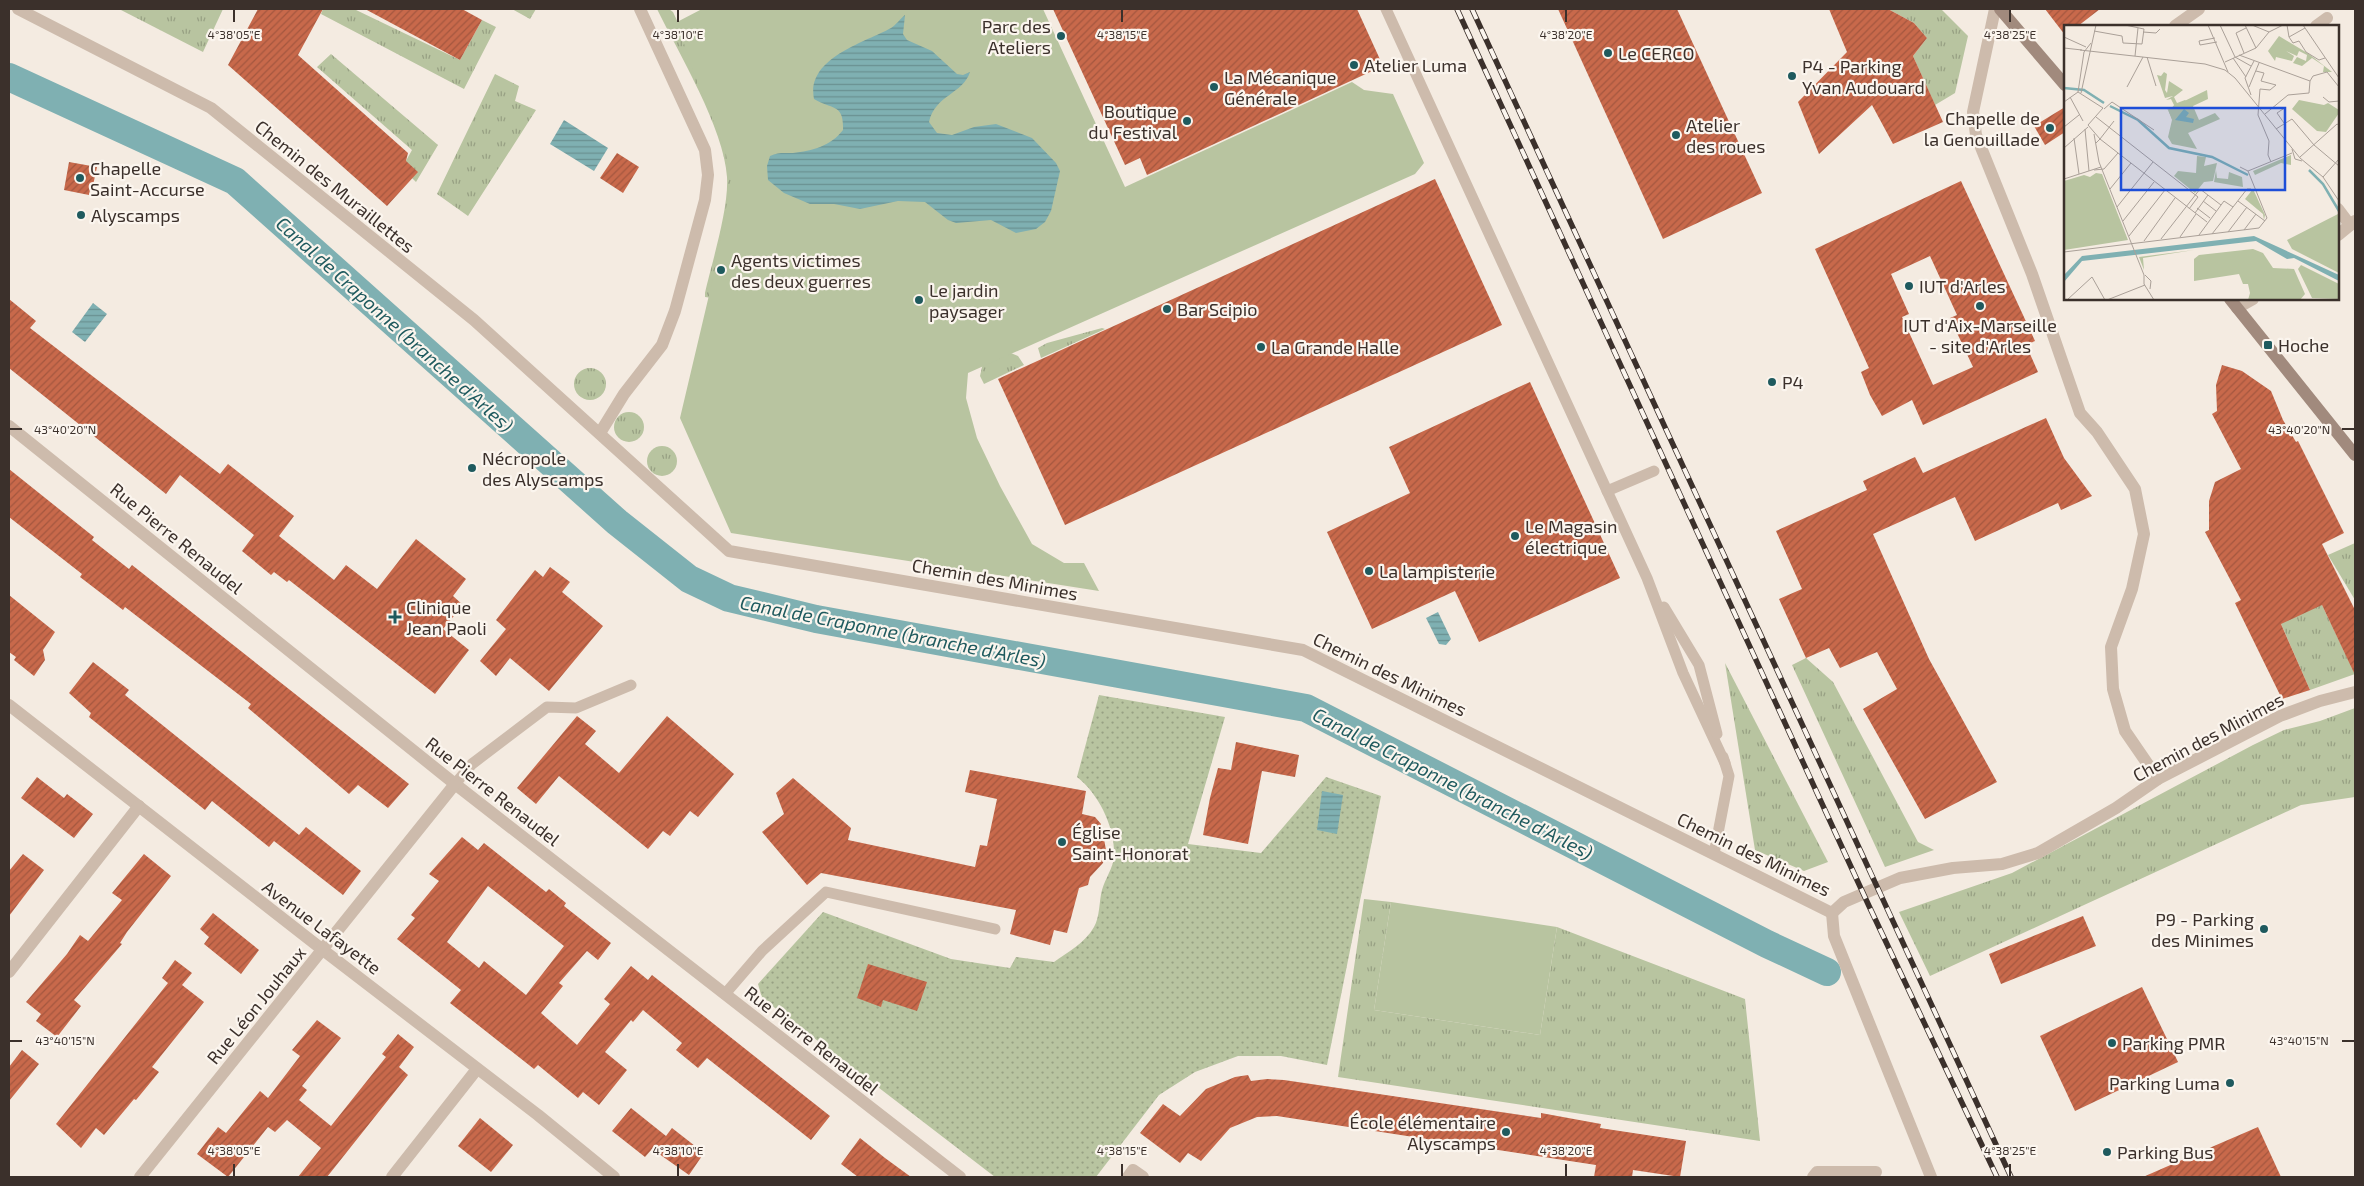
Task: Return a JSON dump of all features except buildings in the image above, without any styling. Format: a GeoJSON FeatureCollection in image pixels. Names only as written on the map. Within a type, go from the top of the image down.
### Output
{"type":"FeatureCollection","features":[{"type":"Feature","properties":{"kind":"main road"},"geometry":{"type":"LineString","coordinates":[[2000,9],[2064,84]]}},
{"type":"Feature","properties":{"kind":"main road"},"geometry":{"type":"LineString","coordinates":[[2234,303],[2355,455]]}},
{"type":"Feature","properties":{"kind":"street","name":"Chemin des Muraillettes"},"geometry":{"type":"LineString","coordinates":[[18,9],[211,108],[474,320],[600,434]]}},
{"type":"Feature","properties":{"kind":"street"},"geometry":{"type":"LineString","coordinates":[[600,434],[624,394],[662,345],[675,312],[706,200],[708,175],[705,150],[640,9]]}},
{"type":"Feature","properties":{"kind":"street"},"geometry":{"type":"LineString","coordinates":[[1995,9],[1973,112],[1976,135],[2032,274],[2080,413],[2097,432],[2135,489],[2144,534],[2132,589],[2111,647],[2113,689],[2125,731],[2158,779]]}},
{"type":"Feature","properties":{"kind":"street"},"geometry":{"type":"LineString","coordinates":[[2176,25],[2199,9]]}},
{"type":"Feature","properties":{"kind":"street"},"geometry":{"type":"LineString","coordinates":[[2317,25],[2327,18]]}},
{"type":"Feature","properties":{"kind":"street"},"geometry":{"type":"LineString","coordinates":[[2339,210],[2353,223],[2339,234]]}},
{"type":"Feature","properties":{"kind":"street"},"geometry":{"type":"LineString","coordinates":[[2234,303],[2248,300]]}},
{"type":"Feature","properties":{"kind":"street","name":"Rue Pierre Renaudel"},"geometry":{"type":"LineString","coordinates":[[9,426],[455,784],[960,1177]]}},
{"type":"Feature","properties":{"kind":"street","name":"Chemin des Minimes"},"geometry":{"type":"LineString","coordinates":[[600,434],[729,551],[1302,650],[1832,913]]}},
{"type":"Feature","properties":{"kind":"street","name":"Chemin des Minimes"},"geometry":{"type":"LineString","coordinates":[[1832,913],[1844,902],[1900,878],[1953,868],[2002,864],[2038,853],[2116,808],[2158,779],[2280,716],[2320,701],[2355,692]]}},
{"type":"Feature","properties":{"kind":"street","name":"Avenue Lafayette"},"geometry":{"type":"LineString","coordinates":[[9,705],[322,950],[538,1115],[614,1177]]}},
{"type":"Feature","properties":{"kind":"street","name":"Rue Léon Jouhaux"},"geometry":{"type":"LineString","coordinates":[[140,1177],[455,784]]}},
{"type":"Feature","properties":{"kind":"street"},"geometry":{"type":"LineString","coordinates":[[9,972],[139,806]]}},
{"type":"Feature","properties":{"kind":"street","name":"Chemin des Minimes"},"geometry":{"type":"LineString","coordinates":[[1832,913],[1834,936],[1931,1177]]}},
{"type":"Feature","properties":{"kind":"street"},"geometry":{"type":"LineString","coordinates":[[392,1177],[477,1069]]}},
{"type":"Feature","properties":{"kind":"street"},"geometry":{"type":"LineString","coordinates":[[1813,1177],[1817,1172],[1876,1172]]}},
{"type":"Feature","properties":{"kind":"lane"},"geometry":{"type":"LineString","coordinates":[[1386,9],[1649,582],[1683,673],[1725,763]]}},
{"type":"Feature","properties":{"kind":"lane"},"geometry":{"type":"LineString","coordinates":[[1607,491],[1654,471]]}},
{"type":"Feature","properties":{"kind":"lane"},"geometry":{"type":"LineString","coordinates":[[1649,582],[1699,665],[1729,776],[1714,854]]}},
{"type":"Feature","properties":{"kind":"lane"},"geometry":{"type":"LineString","coordinates":[[455,784],[472,764],[547,707],[576,708],[631,685]]}},
{"type":"Feature","properties":{"kind":"lane"},"geometry":{"type":"LineString","coordinates":[[725,994],[762,951],[826,892],[995,929]]}},
{"type":"Feature","properties":{"kind":"green space"},"geometry":{"type":"Polygon","coordinates":[[[119,9],[223,9],[203,52],[119,9]]]}},
{"type":"Feature","properties":{"kind":"green space"},"geometry":{"type":"Polygon","coordinates":[[[323,9],[354,9],[460,60],[482,20],[496,27],[464,89],[321,14],[323,9]]]}},
{"type":"Feature","properties":{"kind":"green space"},"geometry":{"type":"Polygon","coordinates":[[[512,9],[536,9],[530,19],[512,9]]]}},
{"type":"Feature","properties":{"kind":"green space"},"geometry":{"type":"Polygon","coordinates":[[[657,9],[669,9],[673,12],[737,151],[712,298],[705,297],[705,293],[719,235],[727,190],[724,158],[709,114],[657,9]]]}},
{"type":"Feature","properties":{"kind":"green space","name":"Le jardin paysager"},"geometry":{"type":"Polygon","coordinates":[[[702,9],[1043,9],[1125,187],[1352,82],[1364,90],[1393,94],[1424,163],[1415,174],[968,373],[966,398],[977,438],[1000,486],[1032,544],[1064,563],[1084,563],[1099,591],[731,533],[680,418],[714,274],[731,181],[725,149],[693,71],[677,22],[702,9]]]}},
{"type":"Feature","properties":{"kind":"green space"},"geometry":{"type":"Polygon","coordinates":[[[1888,9],[1941,9],[1968,36],[1955,93],[1935,105],[1913,56],[1927,38],[1914,23],[1888,9]]]}},
{"type":"Feature","properties":{"kind":"green space"},"geometry":{"type":"Polygon","coordinates":[[[331,54],[438,145],[416,182],[402,168],[412,150],[317,67],[331,54]]]}},
{"type":"Feature","properties":{"kind":"green space"},"geometry":{"type":"Polygon","coordinates":[[[495,74],[519,86],[515,101],[536,110],[468,216],[437,194],[495,74]]]}},
{"type":"Feature","properties":{"kind":"green space"},"geometry":{"type":"Polygon","coordinates":[[[1102,328],[1105,329],[1041,358],[1038,348],[1047,343],[1102,328]]]}},
{"type":"Feature","properties":{"kind":"green space"},"geometry":{"type":"Polygon","coordinates":[[[1006,351],[1018,356],[1024,365],[984,384],[980,376],[983,363],[1006,351]]]}},
{"type":"Feature","properties":{"kind":"green space"},"geometry":{"type":"Polygon","coordinates":[[[590,368],[601,373],[606,384],[601,395],[590,400],[579,395],[574,384],[579,373],[590,368]]]}},
{"type":"Feature","properties":{"kind":"green space"},"geometry":{"type":"Polygon","coordinates":[[[629,412],[640,416],[644,427],[640,438],[629,442],[618,438],[614,427],[618,416],[629,412]]]}},
{"type":"Feature","properties":{"kind":"green space"},"geometry":{"type":"Polygon","coordinates":[[[662,446],[673,450],[677,461],[673,472],[662,476],[651,472],[647,461],[651,450],[662,446]]]}},
{"type":"Feature","properties":{"kind":"green space"},"geometry":{"type":"Polygon","coordinates":[[[2355,543],[2355,600],[2328,555],[2355,543]]]}},
{"type":"Feature","properties":{"kind":"green space"},"geometry":{"type":"Polygon","coordinates":[[[2271,601],[2322,605],[2355,674],[2310,690],[2271,601]]]}},
{"type":"Feature","properties":{"kind":"green space"},"geometry":{"type":"Polygon","coordinates":[[[1806,658],[1833,682],[1918,842],[1934,850],[1885,867],[1792,665],[1806,658]]]}},
{"type":"Feature","properties":{"kind":"green space"},"geometry":{"type":"Polygon","coordinates":[[[1725,663],[1828,862],[1804,871],[1755,850],[1725,663]]]}},
{"type":"Feature","properties":{"kind":"green space"},"geometry":{"type":"Polygon","coordinates":[[[1099,695],[1225,717],[1188,844],[1261,853],[1326,777],[1381,796],[1327,1065],[1281,1056],[1238,1056],[1195,1072],[1159,1095],[1096,1177],[995,1177],[762,998],[758,984],[823,912],[951,959],[1010,968],[1016,957],[1054,962],[1081,942],[1096,923],[1102,890],[1114,857],[1114,846],[1109,824],[1099,802],[1077,777],[1099,695]]]}},
{"type":"Feature","properties":{"kind":"green space"},"geometry":{"type":"Polygon","coordinates":[[[2355,708],[2355,797],[2301,805],[1930,976],[1899,912],[2012,873],[2284,730],[2320,721],[2355,708]]]}},
{"type":"Feature","properties":{"kind":"green space"},"geometry":{"type":"Polygon","coordinates":[[[1364,899],[1391,902],[1374,1010],[1540,1035],[1557,927],[1745,999],[1760,1141],[1338,1077],[1364,899]]]}},
{"type":"Feature","properties":{"kind":"green space"},"geometry":{"type":"Polygon","coordinates":[[[1391,902],[1557,927],[1540,1035],[1374,1010],[1391,902]]]}},
{"type":"Feature","properties":{"kind":"water"},"geometry":{"type":"Polygon","coordinates":[[[905,15],[903,34],[907,40],[932,51],[957,74],[963,75],[970,72],[961,85],[943,100],[932,113],[929,122],[937,133],[952,135],[974,127],[996,124],[1032,138],[1056,163],[1060,171],[1051,211],[1045,222],[1036,229],[1016,233],[991,220],[956,223],[948,220],[925,202],[898,201],[860,209],[834,204],[810,204],[784,193],[768,180],[767,166],[770,156],[778,153],[793,153],[821,147],[833,140],[843,130],[843,121],[839,111],[814,99],[814,85],[819,73],[828,62],[853,46],[891,28],[905,15]]]}},
{"type":"Feature","properties":{"kind":"water"},"geometry":{"type":"Polygon","coordinates":[[[564,120],[608,148],[594,171],[550,144],[564,120]]]}},
{"type":"Feature","properties":{"kind":"water"},"geometry":{"type":"Polygon","coordinates":[[[93,303],[107,314],[85,342],[72,332],[93,303]]]}},
{"type":"Feature","properties":{"kind":"water"},"geometry":{"type":"Polygon","coordinates":[[[1438,612],[1451,639],[1446,645],[1439,644],[1426,618],[1438,612]]]}},
{"type":"Feature","properties":{"kind":"water"},"geometry":{"type":"Polygon","coordinates":[[[1322,791],[1343,795],[1337,834],[1317,830],[1322,791]]]}},
{"type":"Feature","properties":{"kind":"waterway","name":"Canal de Craponne (branche d'Arles)"},"geometry":{"type":"LineString","coordinates":[[9,77],[235,181],[617,522],[689,579],[729,598],[816,619],[1306,708],[1767,944],[1827,972]]}},
{"type":"Feature","properties":{"kind":"railway"},"geometry":{"type":"LineString","coordinates":[[1457,9],[1869,906],[1997,1177]]}},
{"type":"Feature","properties":{"kind":"railway"},"geometry":{"type":"LineString","coordinates":[[1472,9],[2011,1177]]}},
{"type":"Feature","properties":{"kind":"place","name":"Parc des Ateliers"},"geometry":{"type":"Point","coordinates":[1061,36]}},
{"type":"Feature","properties":{"kind":"place","name":"Le CERCO"},"geometry":{"type":"Point","coordinates":[1608,53]}},
{"type":"Feature","properties":{"kind":"place","name":"Atelier Luma"},"geometry":{"type":"Point","coordinates":[1354,65]}},
{"type":"Feature","properties":{"kind":"place","name":"P4 - Parking Yvan Audouard"},"geometry":{"type":"Point","coordinates":[1792,76]}},
{"type":"Feature","properties":{"kind":"place","name":"La Mécanique Générale"},"geometry":{"type":"Point","coordinates":[1214,87]}},
{"type":"Feature","properties":{"kind":"place","name":"Boutique du Festival"},"geometry":{"type":"Point","coordinates":[1187,121]}},
{"type":"Feature","properties":{"kind":"place","name":"Chapelle de la Genouillade"},"geometry":{"type":"Point","coordinates":[2050,128]}},
{"type":"Feature","properties":{"kind":"place","name":"Atelier des roues"},"geometry":{"type":"Point","coordinates":[1676,135]}},
{"type":"Feature","properties":{"kind":"place","name":"Chapelle Saint-Accurse"},"geometry":{"type":"Point","coordinates":[80,178]}},
{"type":"Feature","properties":{"kind":"place","name":"Alyscamps"},"geometry":{"type":"Point","coordinates":[81,215]}},
{"type":"Feature","properties":{"kind":"place","name":"Agents victimes des deux guerres"},"geometry":{"type":"Point","coordinates":[721,270]}},
{"type":"Feature","properties":{"kind":"place","name":"IUT d'Arles"},"geometry":{"type":"Point","coordinates":[1909,286]}},
{"type":"Feature","properties":{"kind":"place","name":"Le jardin paysager"},"geometry":{"type":"Point","coordinates":[919,300]}},
{"type":"Feature","properties":{"kind":"place","name":"IUT d'Aix-Marseille - site d'Arles"},"geometry":{"type":"Point","coordinates":[1980,306]}},
{"type":"Feature","properties":{"kind":"place","name":"Bar Scipio"},"geometry":{"type":"Point","coordinates":[1167,309]}},
{"type":"Feature","properties":{"kind":"place","name":"Hoche"},"geometry":{"type":"Point","coordinates":[2268,345]}},
{"type":"Feature","properties":{"kind":"place","name":"La Grande Halle"},"geometry":{"type":"Point","coordinates":[1261,347]}},
{"type":"Feature","properties":{"kind":"place","name":"P4"},"geometry":{"type":"Point","coordinates":[1772,382]}},
{"type":"Feature","properties":{"kind":"place","name":"Nécropole des Alyscamps"},"geometry":{"type":"Point","coordinates":[472,468]}},
{"type":"Feature","properties":{"kind":"place","name":"Le Magasin électrique"},"geometry":{"type":"Point","coordinates":[1515,536]}},
{"type":"Feature","properties":{"kind":"place","name":"La lampisterie"},"geometry":{"type":"Point","coordinates":[1369,571]}},
{"type":"Feature","properties":{"kind":"place","name":"Clinique Jean Paoli"},"geometry":{"type":"Point","coordinates":[395,617]}},
{"type":"Feature","properties":{"kind":"place","name":"Église Saint-Honorat"},"geometry":{"type":"Point","coordinates":[1062,842]}},
{"type":"Feature","properties":{"kind":"place","name":"P9 - Parking des Minimes"},"geometry":{"type":"Point","coordinates":[2264,929]}},
{"type":"Feature","properties":{"kind":"place","name":"Parking PMR"},"geometry":{"type":"Point","coordinates":[2112,1043]}},
{"type":"Feature","properties":{"kind":"place","name":"Parking Luma"},"geometry":{"type":"Point","coordinates":[2230,1083]}},
{"type":"Feature","properties":{"kind":"place","name":"École élémentaire Alyscamps"},"geometry":{"type":"Point","coordinates":[1506,1132]}},
{"type":"Feature","properties":{"kind":"place","name":"Parking Bus"},"geometry":{"type":"Point","coordinates":[2107,1152]}}]}
